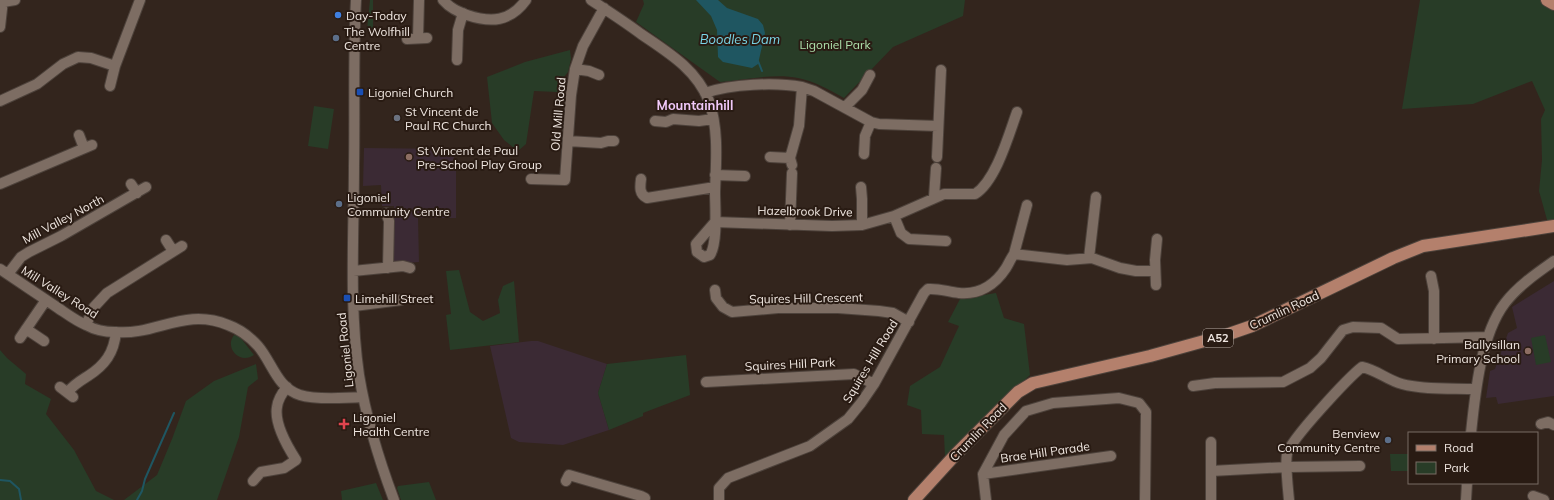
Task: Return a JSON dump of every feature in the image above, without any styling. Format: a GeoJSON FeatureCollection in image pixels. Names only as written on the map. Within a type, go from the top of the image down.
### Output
{"type":"FeatureCollection","features":[{"type":"Feature","properties":{"kind":"main road"},"geometry":{"type":"LineString","coordinates":[[1547,0],[1554,4]]}},
{"type":"Feature","properties":{"kind":"main road","name":"Crumlin Road"},"geometry":{"type":"LineString","coordinates":[[914,500],[956,454],[1018,392],[1033,383],[1150,356],[1226,336],[1252,326],[1393,258],[1423,246],[1554,226]]}},
{"type":"Feature","properties":{"kind":"street"},"geometry":{"type":"LineString","coordinates":[[0,27],[3,1],[15,0]]}},
{"type":"Feature","properties":{"kind":"street"},"geometry":{"type":"LineString","coordinates":[[110,86],[115,66],[140,0]]}},
{"type":"Feature","properties":{"kind":"street","name":"Ligoniel Road"},"geometry":{"type":"LineString","coordinates":[[356,0],[353,271],[359,374],[377,448],[394,500]]}},
{"type":"Feature","properties":{"kind":"street"},"geometry":{"type":"LineString","coordinates":[[407,38],[423,38],[419,0]]}},
{"type":"Feature","properties":{"kind":"street"},"geometry":{"type":"LineString","coordinates":[[443,0],[452,8],[463,13],[480,19],[496,20],[515,12],[526,0]]}},
{"type":"Feature","properties":{"kind":"street"},"geometry":{"type":"LineString","coordinates":[[591,0],[684,65],[697,79],[709,101],[715,134],[716,187],[647,198],[641,193],[641,180]]}},
{"type":"Feature","properties":{"kind":"street","name":"Old Mill Road"},"geometry":{"type":"LineString","coordinates":[[531,179],[565,180],[571,95],[575,69],[583,46],[604,8]]}},
{"type":"Feature","properties":{"kind":"street"},"geometry":{"type":"LineString","coordinates":[[457,60],[458,30],[463,13]]}},
{"type":"Feature","properties":{"kind":"street"},"geometry":{"type":"LineString","coordinates":[[0,101],[37,84],[63,64],[78,57],[92,58],[115,66]]}},
{"type":"Feature","properties":{"kind":"street"},"geometry":{"type":"LineString","coordinates":[[575,69],[588,71],[598,75]]}},
{"type":"Feature","properties":{"kind":"street"},"geometry":{"type":"LineString","coordinates":[[937,158],[941,70]]}},
{"type":"Feature","properties":{"kind":"street"},"geometry":{"type":"LineString","coordinates":[[845,107],[862,90],[870,75]]}},
{"type":"Feature","properties":{"kind":"street"},"geometry":{"type":"LineString","coordinates":[[705,93],[729,87],[782,84],[802,87],[845,107],[871,122],[879,124],[938,126]]}},
{"type":"Feature","properties":{"kind":"street"},"geometry":{"type":"LineString","coordinates":[[790,225],[791,165],[800,119],[802,87]]}},
{"type":"Feature","properties":{"kind":"street","name":"Hazelbrook Drive"},"geometry":{"type":"LineString","coordinates":[[716,187],[715,222],[832,226],[862,224],[894,216],[934,197],[944,194],[970,194],[980,191],[997,164],[1017,112]]}},
{"type":"Feature","properties":{"kind":"street"},"geometry":{"type":"LineString","coordinates":[[655,121],[666,122],[673,119],[699,121],[713,119]]}},
{"type":"Feature","properties":{"kind":"street"},"geometry":{"type":"LineString","coordinates":[[864,154],[865,136],[871,122]]}},
{"type":"Feature","properties":{"kind":"street"},"geometry":{"type":"LineString","coordinates":[[0,184],[88,146],[79,135]]}},
{"type":"Feature","properties":{"kind":"street"},"geometry":{"type":"LineString","coordinates":[[568,141],[601,143],[614,141]]}},
{"type":"Feature","properties":{"kind":"street"},"geometry":{"type":"LineString","coordinates":[[770,157],[791,165]]}},
{"type":"Feature","properties":{"kind":"street"},"geometry":{"type":"LineString","coordinates":[[934,197],[936,168]]}},
{"type":"Feature","properties":{"kind":"street"},"geometry":{"type":"LineString","coordinates":[[715,175],[745,176]]}},
{"type":"Feature","properties":{"kind":"street"},"geometry":{"type":"LineString","coordinates":[[131,184],[137,193]]}},
{"type":"Feature","properties":{"kind":"street","name":"Mill Valley North"},"geometry":{"type":"LineString","coordinates":[[4,272],[29,252],[62,236],[146,187]]}},
{"type":"Feature","properties":{"kind":"street"},"geometry":{"type":"LineString","coordinates":[[861,187],[862,224]]}},
{"type":"Feature","properties":{"kind":"street"},"geometry":{"type":"LineString","coordinates":[[1089,258],[1096,197]]}},
{"type":"Feature","properties":{"kind":"street"},"geometry":{"type":"LineString","coordinates":[[1027,205],[1014,254],[1067,260],[1089,258],[1097,259],[1120,268],[1136,271],[1155,271]]}},
{"type":"Feature","properties":{"kind":"street"},"geometry":{"type":"LineString","coordinates":[[386,212],[389,221],[388,268]]}},
{"type":"Feature","properties":{"kind":"street"},"geometry":{"type":"LineString","coordinates":[[894,216],[901,233],[909,239],[946,241]]}},
{"type":"Feature","properties":{"kind":"street"},"geometry":{"type":"LineString","coordinates":[[1156,285],[1155,271],[1157,238]]}},
{"type":"Feature","properties":{"kind":"street"},"geometry":{"type":"LineString","coordinates":[[166,240],[173,251]]}},
{"type":"Feature","properties":{"kind":"street"},"geometry":{"type":"LineString","coordinates":[[86,325],[94,307],[107,293],[182,246]]}},
{"type":"Feature","properties":{"kind":"street","name":"Squires Hill Road"},"geometry":{"type":"LineString","coordinates":[[719,500],[719,488],[728,478],[810,446],[831,433],[848,419],[874,384],[924,293],[928,289],[937,288],[961,294],[973,294],[983,290],[996,279],[1014,254]]}},
{"type":"Feature","properties":{"kind":"street"},"geometry":{"type":"LineString","coordinates":[[1471,432],[1476,389],[1488,337],[1496,318],[1505,303],[1518,289],[1553,261]]}},
{"type":"Feature","properties":{"kind":"street"},"geometry":{"type":"LineString","coordinates":[[353,271],[403,266],[410,268]]}},
{"type":"Feature","properties":{"kind":"street","name":"Mill Valley Road"},"geometry":{"type":"LineString","coordinates":[[4,272],[86,325],[96,329],[116,332],[139,330],[185,320],[200,319],[216,321],[229,325],[244,334],[257,345],[282,383],[300,395],[321,397],[364,396]]}},
{"type":"Feature","properties":{"kind":"street"},"geometry":{"type":"LineString","coordinates":[[1431,276],[1434,291],[1434,339]]}},
{"type":"Feature","properties":{"kind":"street","name":"Squires Hill Crescent"},"geometry":{"type":"LineString","coordinates":[[715,290],[716,298],[723,307],[732,312],[778,308],[845,309],[893,313],[908,322]]}},
{"type":"Feature","properties":{"kind":"street"},"geometry":{"type":"LineString","coordinates":[[44,341],[23,333],[46,300]]}},
{"type":"Feature","properties":{"kind":"street"},"geometry":{"type":"LineString","coordinates":[[354,306],[401,300]]}},
{"type":"Feature","properties":{"kind":"street"},"geometry":{"type":"LineString","coordinates":[[1193,386],[1215,383],[1283,382],[1310,368],[1321,358],[1343,330],[1353,327],[1380,328],[1398,340],[1488,337]]}},
{"type":"Feature","properties":{"kind":"street"},"geometry":{"type":"LineString","coordinates":[[67,392],[106,361],[115,343],[116,332]]}},
{"type":"Feature","properties":{"kind":"street"},"geometry":{"type":"LineString","coordinates":[[1288,500],[1287,455],[1296,438],[1362,367],[1371,369],[1388,380],[1403,385],[1476,389]]}},
{"type":"Feature","properties":{"kind":"street","name":"Squires Hill Park"},"geometry":{"type":"LineString","coordinates":[[706,382],[854,374],[874,384]]}},
{"type":"Feature","properties":{"kind":"street"},"geometry":{"type":"LineString","coordinates":[[253,481],[262,472],[284,468],[296,460],[287,446],[279,427],[276,408],[279,398],[287,387]]}},
{"type":"Feature","properties":{"kind":"street"},"geometry":{"type":"LineString","coordinates":[[986,500],[983,474],[1004,435],[1026,411],[1053,403],[1119,398],[1139,403],[1146,412],[1146,500]]}},
{"type":"Feature","properties":{"kind":"street"},"geometry":{"type":"LineString","coordinates":[[1541,424],[1548,422],[1554,425]]}},
{"type":"Feature","properties":{"kind":"street"},"geometry":{"type":"LineString","coordinates":[[1211,442],[1211,500]]}},
{"type":"Feature","properties":{"kind":"street","name":"Brae Hill Parade"},"geometry":{"type":"LineString","coordinates":[[983,474],[1111,456]]}},
{"type":"Feature","properties":{"kind":"street"},"geometry":{"type":"LineString","coordinates":[[1211,471],[1288,467],[1360,466]]}},
{"type":"Feature","properties":{"kind":"street"},"geometry":{"type":"LineString","coordinates":[[566,481],[569,474],[641,496],[645,498],[644,500]]}},
{"type":"Feature","properties":{"kind":"street"},"geometry":{"type":"LineString","coordinates":[[1466,500],[1467,484]]}},
{"type":"Feature","properties":{"kind":"street"},"geometry":{"type":"LineString","coordinates":[[1533,496],[1544,500]]}},
{"type":"Feature","properties":{"kind":"shaded area"},"geometry":{"type":"Polygon","coordinates":[[[364,148],[452,149],[456,165],[456,218],[418,218],[419,262],[395,264],[392,261],[394,206],[382,206],[381,185],[363,186],[364,148]]]}},
{"type":"Feature","properties":{"kind":"shaded area","name":"Ballysillan Primary School"},"geometry":{"type":"Polygon","coordinates":[[[1554,281],[1554,396],[1498,404],[1496,397],[1486,398],[1490,371],[1495,369],[1508,333],[1517,328],[1512,307],[1554,281]]]}},
{"type":"Feature","properties":{"kind":"shaded area"},"geometry":{"type":"Polygon","coordinates":[[[538,341],[607,364],[598,393],[609,430],[563,445],[519,442],[511,438],[490,346],[538,341]]]}},
{"type":"Feature","properties":{"kind":"green space"},"geometry":{"type":"Polygon","coordinates":[[[370,0],[373,0],[373,31],[367,30],[370,0]]]}},
{"type":"Feature","properties":{"kind":"green space","name":"Ligoniel Park"},"geometry":{"type":"Polygon","coordinates":[[[643,0],[965,0],[963,16],[893,47],[844,98],[828,89],[804,79],[789,77],[779,76],[720,82],[636,22],[644,4],[643,0]]]}},
{"type":"Feature","properties":{"kind":"green space"},"geometry":{"type":"Polygon","coordinates":[[[1420,0],[1554,0],[1554,226],[1549,227],[1539,191],[1542,160],[1541,119],[1545,110],[1532,81],[1473,104],[1402,109],[1420,0]]]}},
{"type":"Feature","properties":{"kind":"green space"},"geometry":{"type":"Polygon","coordinates":[[[570,50],[571,59],[568,72],[564,77],[560,90],[557,92],[534,91],[526,144],[518,151],[504,140],[492,123],[487,77],[525,62],[570,50]]]}},
{"type":"Feature","properties":{"kind":"green space"},"geometry":{"type":"Polygon","coordinates":[[[314,106],[334,109],[328,149],[308,146],[314,106]]]}},
{"type":"Feature","properties":{"kind":"green space"},"geometry":{"type":"Polygon","coordinates":[[[459,270],[470,312],[483,321],[500,313],[498,300],[503,286],[514,281],[519,342],[450,350],[446,315],[451,314],[446,271],[459,270]]]}},
{"type":"Feature","properties":{"kind":"green space"},"geometry":{"type":"Polygon","coordinates":[[[996,293],[1004,318],[1024,324],[1030,375],[945,457],[944,435],[922,434],[921,410],[907,405],[910,386],[940,367],[959,326],[948,322],[960,299],[996,293]]]}},
{"type":"Feature","properties":{"kind":"green space"},"geometry":{"type":"Polygon","coordinates":[[[234,335],[240,337],[254,355],[249,358],[244,358],[235,354],[231,345],[231,340],[234,335]]]}},
{"type":"Feature","properties":{"kind":"green space"},"geometry":{"type":"Polygon","coordinates":[[[1545,335],[1551,362],[1536,365],[1531,338],[1545,335]]]}},
{"type":"Feature","properties":{"kind":"green space"},"geometry":{"type":"Polygon","coordinates":[[[0,350],[26,374],[25,384],[51,399],[46,414],[74,450],[96,491],[114,500],[0,500],[0,350]]]}},
{"type":"Feature","properties":{"kind":"green space"},"geometry":{"type":"Polygon","coordinates":[[[686,355],[690,395],[643,413],[643,416],[609,430],[598,393],[607,364],[686,355]]]}},
{"type":"Feature","properties":{"kind":"green space"},"geometry":{"type":"Polygon","coordinates":[[[256,364],[258,379],[248,387],[239,437],[217,500],[124,500],[157,475],[186,401],[214,381],[256,364]]]}},
{"type":"Feature","properties":{"kind":"green space"},"geometry":{"type":"Polygon","coordinates":[[[1390,454],[1408,454],[1408,471],[1391,471],[1390,454]]]}},
{"type":"Feature","properties":{"kind":"green space"},"geometry":{"type":"Polygon","coordinates":[[[429,482],[436,500],[401,500],[397,488],[398,486],[429,482]]]}},
{"type":"Feature","properties":{"kind":"green space"},"geometry":{"type":"Polygon","coordinates":[[[376,483],[383,500],[342,500],[341,491],[376,483]]]}},
{"type":"Feature","properties":{"kind":"water","name":"Boodles Dam"},"geometry":{"type":"Polygon","coordinates":[[[696,0],[718,0],[727,8],[758,19],[763,25],[765,33],[758,64],[752,68],[723,62],[718,57],[717,30],[711,16],[696,0]]]}},
{"type":"Feature","properties":{"kind":"waterway"},"geometry":{"type":"LineString","coordinates":[[758,61],[762,71]]}},
{"type":"Feature","properties":{"kind":"waterway"},"geometry":{"type":"LineString","coordinates":[[137,500],[174,413]]}},
{"type":"Feature","properties":{"kind":"waterway"},"geometry":{"type":"LineString","coordinates":[[0,480],[10,481],[19,489],[21,500]]}},
{"type":"Feature","properties":{"kind":"place","name":"Day-Today"},"geometry":{"type":"Point","coordinates":[338,15]}},
{"type":"Feature","properties":{"kind":"place","name":"The Wolfhill Centre"},"geometry":{"type":"Point","coordinates":[336,38]}},
{"type":"Feature","properties":{"kind":"place","name":"Ligoniel Church"},"geometry":{"type":"Point","coordinates":[360,92]}},
{"type":"Feature","properties":{"kind":"place","name":"St Vincent de Paul RC Church"},"geometry":{"type":"Point","coordinates":[397,118]}},
{"type":"Feature","properties":{"kind":"place","name":"St Vincent de Paul Pre-School Play Group"},"geometry":{"type":"Point","coordinates":[409,157]}},
{"type":"Feature","properties":{"kind":"place","name":"Ligoniel Community Centre"},"geometry":{"type":"Point","coordinates":[339,204]}},
{"type":"Feature","properties":{"kind":"place","name":"Limehill Street"},"geometry":{"type":"Point","coordinates":[347,298]}},
{"type":"Feature","properties":{"kind":"place","name":"Ballysillan Primary School"},"geometry":{"type":"Point","coordinates":[1528,351]}},
{"type":"Feature","properties":{"kind":"place","name":"Ligoniel Health Centre"},"geometry":{"type":"Point","coordinates":[344,424]}},
{"type":"Feature","properties":{"kind":"place","name":"Benview Community Centre"},"geometry":{"type":"Point","coordinates":[1388,440]}},
{"type":"Feature","properties":{"kind":"district","name":"Mountainhill"},"geometry":{"type":"Point","coordinates":[695,105]}}]}
